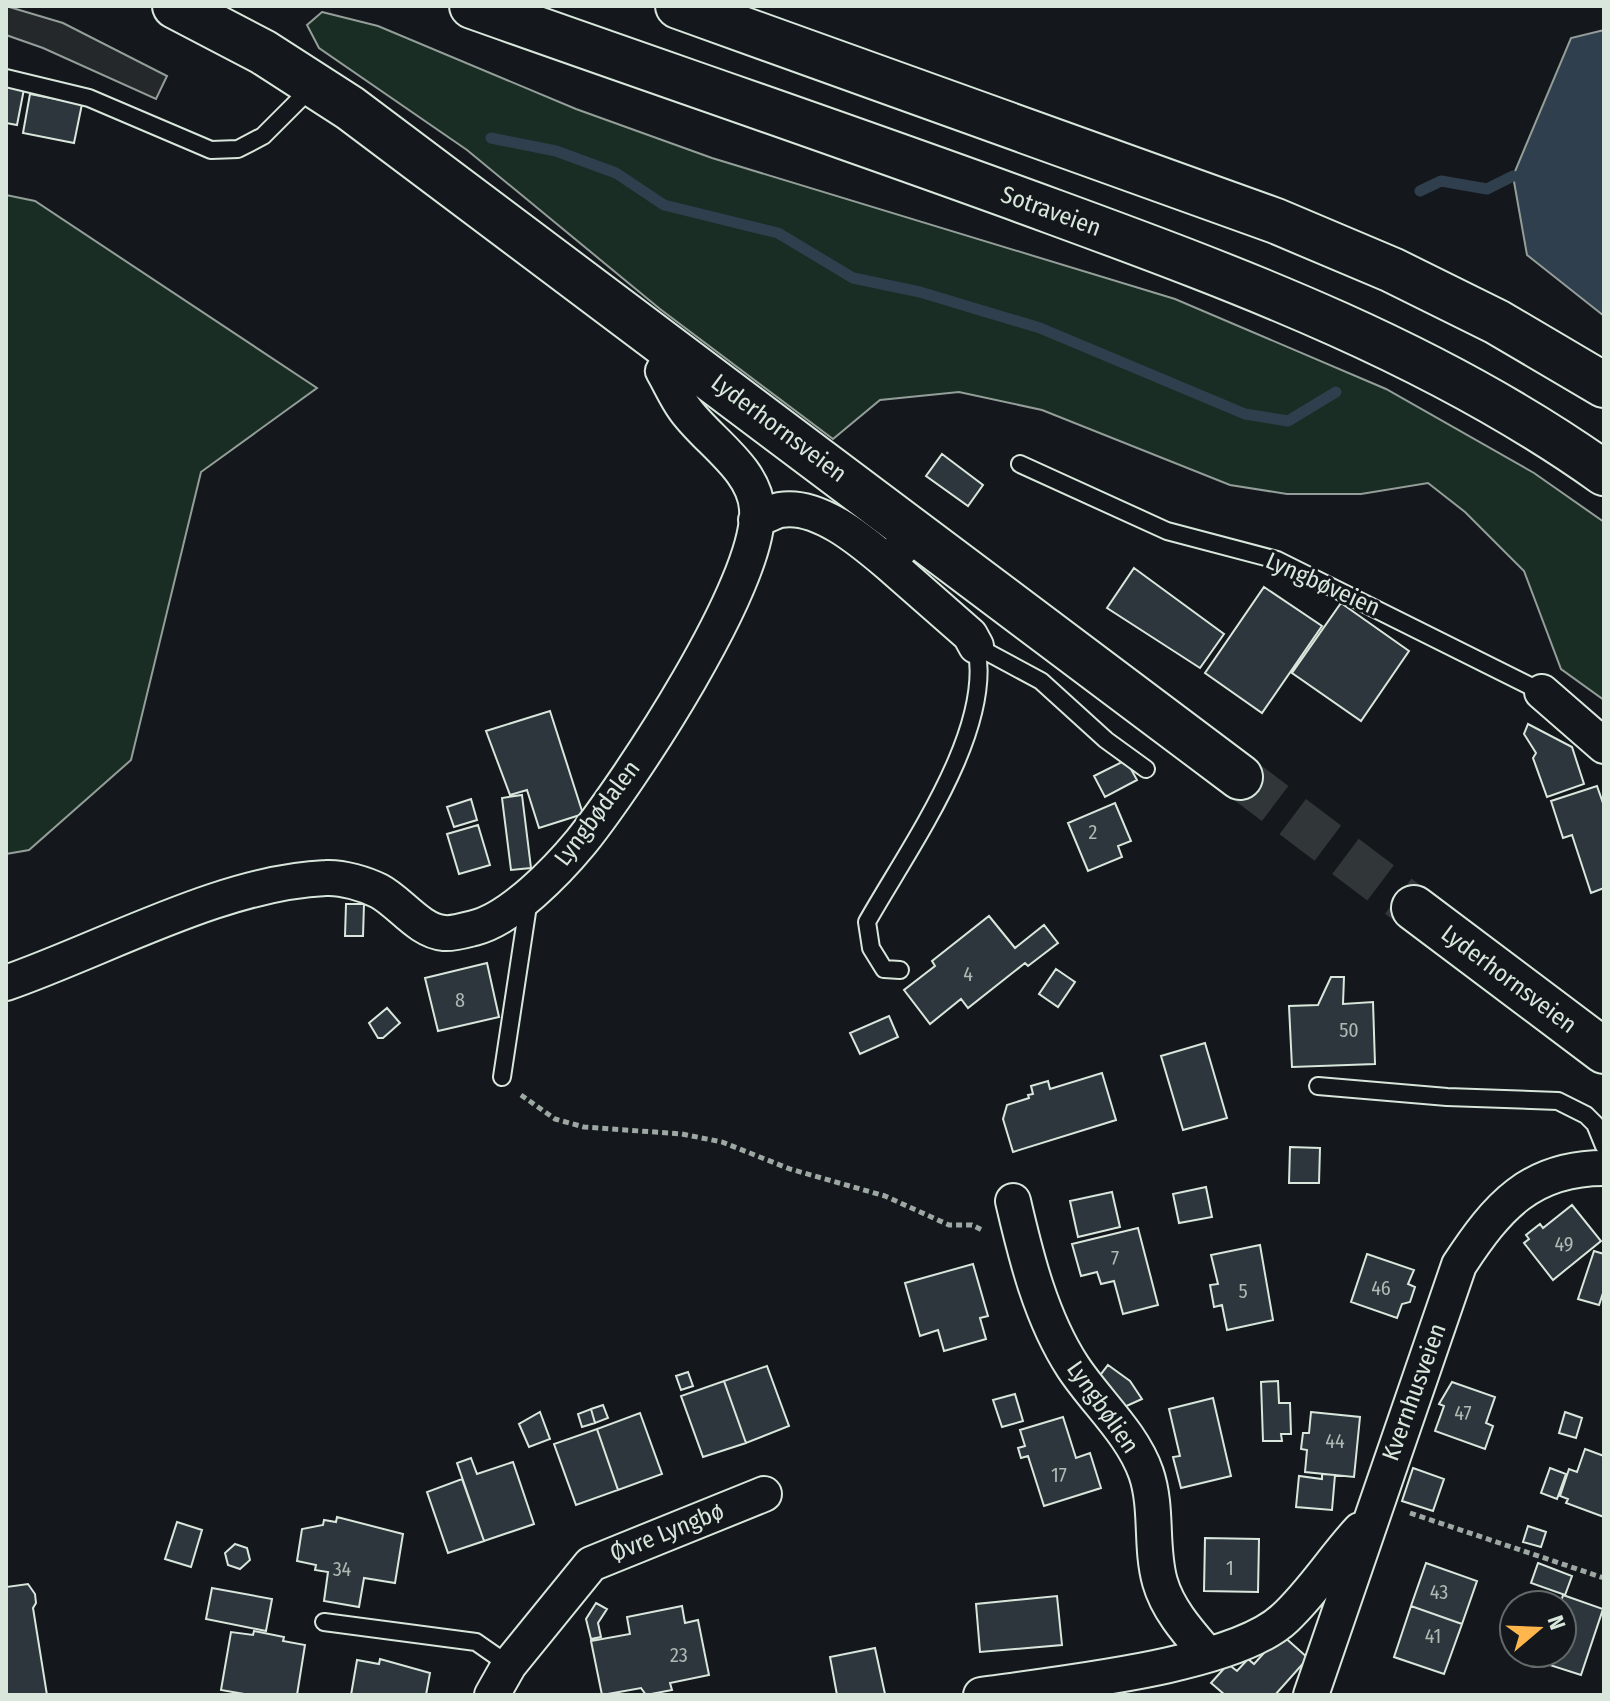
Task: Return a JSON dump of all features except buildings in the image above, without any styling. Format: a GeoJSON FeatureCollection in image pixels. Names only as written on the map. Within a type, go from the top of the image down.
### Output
{"type":"FeatureCollection","features":[{"type":"Feature","properties":{"kind":"main road","name":"Lyderhornsveien"},"geometry":{"type":"LineString","coordinates":[[175,6],[263,52],[436,170],[1240,777]]}},
{"type":"Feature","properties":{"kind":"main road","name":"Sotraveien"},"geometry":{"type":"LineString","coordinates":[[472,6],[1000,192],[1255,288],[1371,339],[1469,388],[1541,428],[1604,473]]}},
{"type":"Feature","properties":{"kind":"main road"},"geometry":{"type":"LineString","coordinates":[[678,6],[1276,221],[1392,270],[1497,322],[1604,385]]}},
{"type":"Feature","properties":{"kind":"main road","name":"Lyderhornsveien"},"geometry":{"type":"LineString","coordinates":[[1414,908],[1604,1051]]}},
{"type":"Feature","properties":{"kind":"street","name":"Lyngbødalen"},"geometry":{"type":"LineString","coordinates":[[6,983],[179,915],[259,888],[328,878],[348,881],[378,890],[428,928],[444,933],[478,927],[530,894],[580,843],[663,720],[722,621],[753,543],[755,495],[746,479],[684,409],[663,371],[676,351]]}},
{"type":"Feature","properties":{"kind":"street"},"geometry":{"type":"LineString","coordinates":[[756,520],[781,510],[800,511],[824,519],[863,542],[970,635],[976,646]]}},
{"type":"Feature","properties":{"kind":"street"},"geometry":{"type":"LineString","coordinates":[[888,563],[916,531]]}},
{"type":"Feature","properties":{"kind":"street","name":"Lyngbøveien"},"geometry":{"type":"LineString","coordinates":[[1542,692],[1604,746]]}},
{"type":"Feature","properties":{"kind":"street","name":"Kvernhusveien"},"geometry":{"type":"LineString","coordinates":[[1311,1695],[1368,1521],[1459,1265],[1486,1224],[1524,1190],[1569,1168],[1604,1168]]}},
{"type":"Feature","properties":{"kind":"street","name":"Lyngbølien"},"geometry":{"type":"LineString","coordinates":[[1013,1201],[1024,1251],[1054,1333],[1073,1367],[1134,1450],[1145,1472],[1152,1496],[1161,1584],[1172,1608],[1207,1654]]}},
{"type":"Feature","properties":{"kind":"street","name":"Øvre Lyngbø"},"geometry":{"type":"LineString","coordinates":[[492,1695],[509,1665],[591,1564],[764,1494]]}},
{"type":"Feature","properties":{"kind":"street"},"geometry":{"type":"LineString","coordinates":[[981,1695],[1125,1673],[1207,1654],[1258,1636],[1284,1619],[1368,1521]]}},
{"type":"Feature","properties":{"kind":"lane"},"geometry":{"type":"LineString","coordinates":[[6,78],[89,98],[211,150],[238,149],[263,136],[314,85]]}},
{"type":"Feature","properties":{"kind":"lane","name":"Lyngbøveien"},"geometry":{"type":"LineString","coordinates":[[1020,464],[1167,531],[1277,560],[1542,692]]}},
{"type":"Feature","properties":{"kind":"lane"},"geometry":{"type":"LineString","coordinates":[[976,646],[1041,681],[1106,740],[1146,769]]}},
{"type":"Feature","properties":{"kind":"lane"},"geometry":{"type":"LineString","coordinates":[[900,970],[884,969],[871,948],[867,922],[958,760],[978,700],[981,667],[976,646]]}},
{"type":"Feature","properties":{"kind":"lane"},"geometry":{"type":"LineString","coordinates":[[502,1077],[530,894]]}},
{"type":"Feature","properties":{"kind":"lane"},"geometry":{"type":"LineString","coordinates":[[1318,1086],[1447,1097],[1558,1101],[1586,1115],[1595,1124],[1604,1146]]}},
{"type":"Feature","properties":{"kind":"lane"},"geometry":{"type":"LineString","coordinates":[[324,1622],[476,1642],[509,1665]]}},
{"type":"Feature","properties":{"kind":"path"},"geometry":{"type":"LineString","coordinates":[[502,1077],[532,1106],[555,1119],[584,1127],[682,1134],[722,1142],[790,1169],[885,1196],[949,1225],[972,1225],[1024,1251]]}},
{"type":"Feature","properties":{"kind":"path"},"geometry":{"type":"LineString","coordinates":[[1368,1521],[1392,1508],[1604,1578]]}},
{"type":"Feature","properties":{"kind":"green space"},"geometry":{"type":"Polygon","coordinates":[[[322,12],[378,26],[576,109],[712,158],[1175,299],[1386,389],[1534,473],[1604,522],[1604,700],[1561,669],[1524,571],[1465,512],[1428,483],[1361,494],[1287,494],[1230,485],[1042,410],[959,392],[880,400],[833,439],[660,309],[467,150],[319,48],[307,25],[322,12]]]}},
{"type":"Feature","properties":{"kind":"green space"},"geometry":{"type":"Polygon","coordinates":[[[6,195],[35,201],[317,388],[201,472],[131,760],[29,850],[6,854],[6,195]]]}},
{"type":"Feature","properties":{"kind":"shaded area"},"geometry":{"type":"Polygon","coordinates":[[[6,6],[63,23],[167,76],[156,99],[43,48],[6,35],[6,6]]]}},
{"type":"Feature","properties":{"kind":"water"},"geometry":{"type":"Polygon","coordinates":[[[1604,30],[1604,316],[1527,255],[1513,176],[1571,38],[1604,30]]]}},
{"type":"Feature","properties":{"kind":"waterway"},"geometry":{"type":"LineString","coordinates":[[491,138],[556,151],[616,173],[664,205],[778,233],[853,278],[920,292],[1040,328],[1245,414],[1288,421],[1336,392]]}},
{"type":"Feature","properties":{"kind":"waterway"},"geometry":{"type":"LineString","coordinates":[[1420,191],[1441,181],[1487,189],[1513,176]]}},
{"type":"Feature","properties":{"kind":"tunnel"},"geometry":{"type":"LineString","coordinates":[[1240,777],[1414,908]]}}]}
